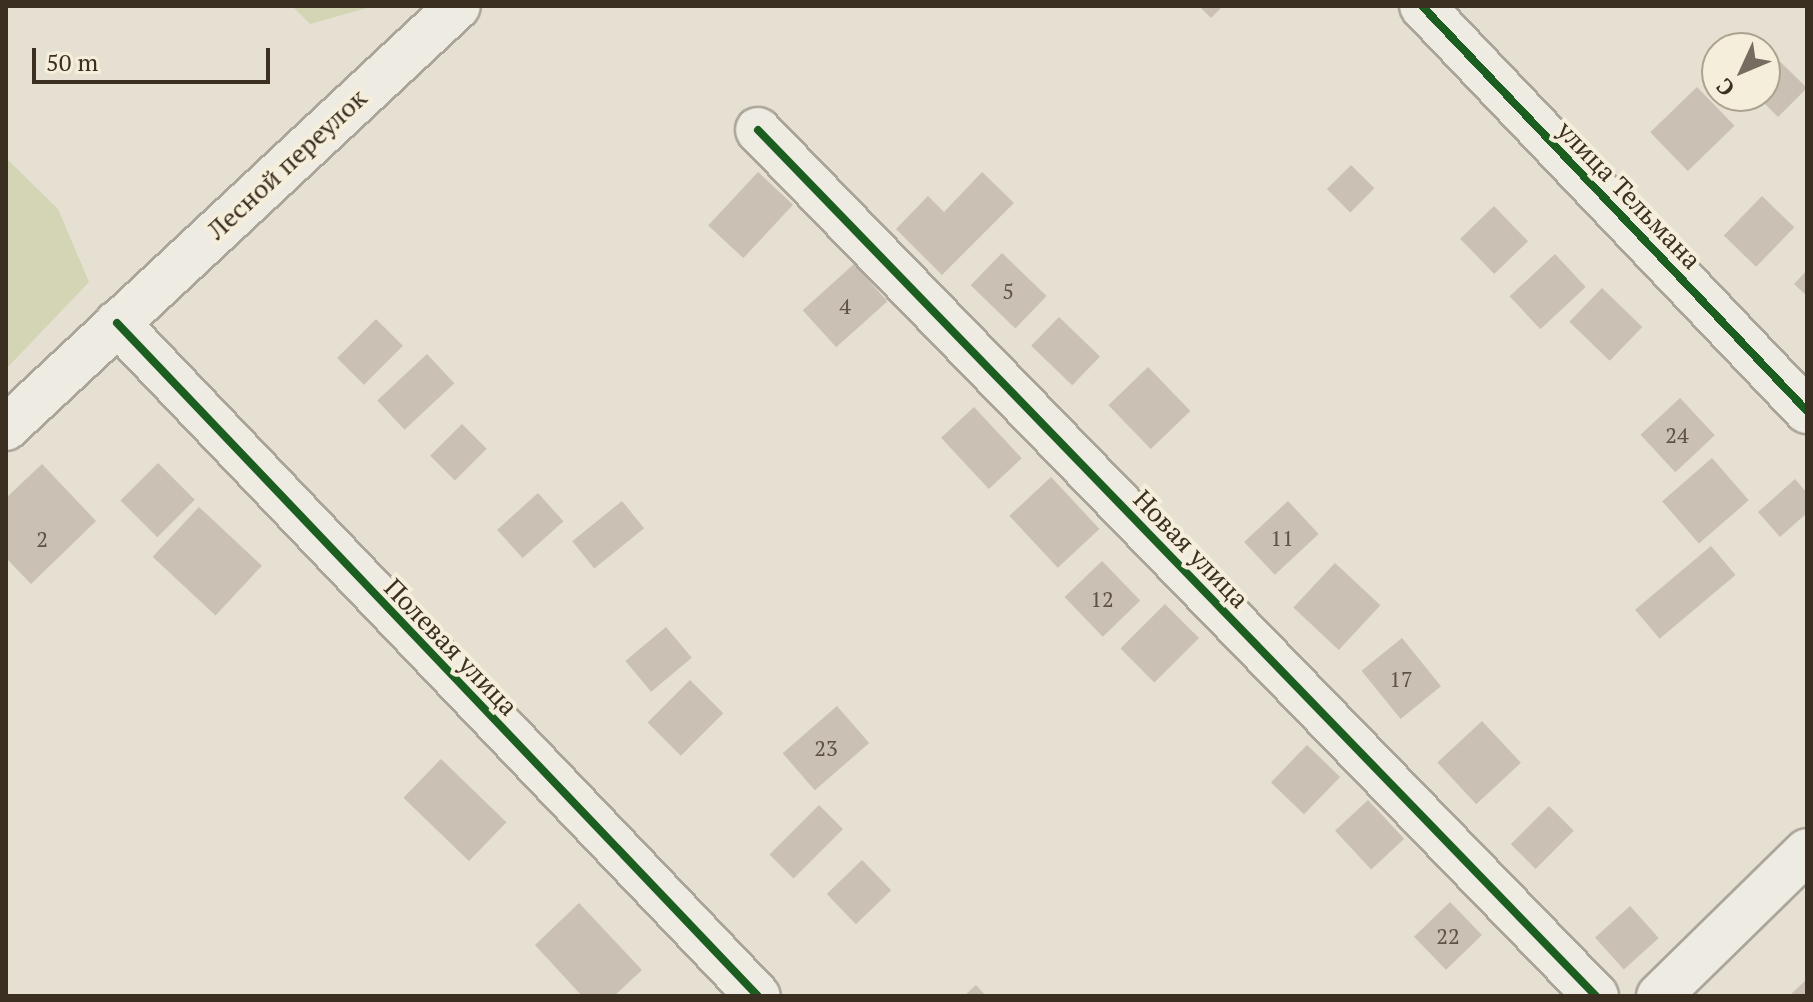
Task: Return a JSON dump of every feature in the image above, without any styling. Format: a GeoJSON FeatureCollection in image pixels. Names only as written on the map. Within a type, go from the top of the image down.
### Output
{"type":"FeatureCollection","features":[{"type":"Feature","properties":{"kind":"street","name":"Лесной переулок"},"geometry":{"type":"LineString","coordinates":[[6,428],[458,6]]}},
{"type":"Feature","properties":{"kind":"street","name":"улица Тельмана"},"geometry":{"type":"LineString","coordinates":[[1422,6],[1807,411]]}},
{"type":"Feature","properties":{"kind":"street","name":"Новая улица"},"geometry":{"type":"LineString","coordinates":[[758,130],[1596,996]]}},
{"type":"Feature","properties":{"kind":"street","name":"Полевая улица"},"geometry":{"type":"LineString","coordinates":[[117,323],[758,996]]}},
{"type":"Feature","properties":{"kind":"street"},"geometry":{"type":"LineString","coordinates":[[1659,996],[1807,851]]}},
{"type":"Feature","properties":{"kind":"green space"},"geometry":{"type":"Polygon","coordinates":[[[292,6],[374,6],[310,24],[292,6]]]}},
{"type":"Feature","properties":{"kind":"green space"},"geometry":{"type":"Polygon","coordinates":[[[6,158],[58,209],[89,282],[6,369],[6,158]]]}},
{"type":"Feature","properties":{"kind":"building"},"geometry":{"type":"Polygon","coordinates":[[[1199,6],[1223,6],[1211,18],[1199,6]]]}},
{"type":"Feature","properties":{"kind":"building"},"geometry":{"type":"Polygon","coordinates":[[[1781,63],[1807,88],[1778,117],[1773,112],[1781,112],[1781,63]]]}},
{"type":"Feature","properties":{"kind":"building"},"geometry":{"type":"Polygon","coordinates":[[[1697,87],[1701,91],[1701,112],[1721,112],[1735,126],[1688,171],[1650,132],[1697,87]]]}},
{"type":"Feature","properties":{"kind":"building"},"geometry":{"type":"Polygon","coordinates":[[[1351,165],[1374,188],[1350,212],[1327,189],[1351,165]]]}},
{"type":"Feature","properties":{"kind":"building"},"geometry":{"type":"Polygon","coordinates":[[[758,172],[793,205],[743,258],[708,225],[758,172]]]}},
{"type":"Feature","properties":{"kind":"building"},"geometry":{"type":"Polygon","coordinates":[[[982,172],[1014,203],[942,275],[896,229],[928,196],[944,212],[982,172]]]}},
{"type":"Feature","properties":{"kind":"building"},"geometry":{"type":"Polygon","coordinates":[[[1762,196],[1794,227],[1756,267],[1724,236],[1762,196]]]}},
{"type":"Feature","properties":{"kind":"building"},"geometry":{"type":"Polygon","coordinates":[[[1494,206],[1528,241],[1494,274],[1460,239],[1494,206]]]}},
{"type":"Feature","properties":{"kind":"building"},"geometry":{"type":"Polygon","coordinates":[[[1002,253],[1047,296],[1015,328],[971,285],[1002,253]]]}},
{"type":"Feature","properties":{"kind":"building"},"geometry":{"type":"Polygon","coordinates":[[[1555,254],[1586,287],[1540,329],[1510,296],[1555,254]]]}},
{"type":"Feature","properties":{"kind":"building"},"geometry":{"type":"Polygon","coordinates":[[[854,264],[887,301],[836,347],[803,310],[854,264]]]}},
{"type":"Feature","properties":{"kind":"building"},"geometry":{"type":"Polygon","coordinates":[[[1807,270],[1807,296],[1794,284],[1807,270]]]}},
{"type":"Feature","properties":{"kind":"building"},"geometry":{"type":"Polygon","coordinates":[[[1602,288],[1642,327],[1610,361],[1569,322],[1602,288]]]}},
{"type":"Feature","properties":{"kind":"building"},"geometry":{"type":"Polygon","coordinates":[[[1059,317],[1100,357],[1072,385],[1031,346],[1059,317]]]}},
{"type":"Feature","properties":{"kind":"building"},"geometry":{"type":"Polygon","coordinates":[[[376,319],[403,346],[364,385],[337,358],[376,319]]]}},
{"type":"Feature","properties":{"kind":"building"},"geometry":{"type":"Polygon","coordinates":[[[427,354],[454,383],[405,430],[377,400],[427,354]]]}},
{"type":"Feature","properties":{"kind":"building"},"geometry":{"type":"Polygon","coordinates":[[[1148,367],[1190,411],[1151,449],[1108,405],[1148,367]]]}},
{"type":"Feature","properties":{"kind":"building"},"geometry":{"type":"Polygon","coordinates":[[[1680,398],[1715,435],[1675,472],[1641,435],[1680,398]]]}},
{"type":"Feature","properties":{"kind":"building"},"geometry":{"type":"Polygon","coordinates":[[[974,407],[1022,458],[989,489],[941,438],[974,407]]]}},
{"type":"Feature","properties":{"kind":"building"},"geometry":{"type":"Polygon","coordinates":[[[462,424],[487,449],[455,481],[430,456],[462,424]]]}},
{"type":"Feature","properties":{"kind":"building"},"geometry":{"type":"Polygon","coordinates":[[[1712,458],[1749,500],[1699,544],[1662,501],[1712,458]]]}},
{"type":"Feature","properties":{"kind":"building"},"geometry":{"type":"Polygon","coordinates":[[[158,463],[195,500],[157,537],[121,500],[158,463]]]}},
{"type":"Feature","properties":{"kind":"building"},"geometry":{"type":"Polygon","coordinates":[[[42,464],[96,521],[31,584],[6,558],[6,498],[42,464]]]}},
{"type":"Feature","properties":{"kind":"building"},"geometry":{"type":"Polygon","coordinates":[[[1051,477],[1099,529],[1058,568],[1009,516],[1051,477]]]}},
{"type":"Feature","properties":{"kind":"building"},"geometry":{"type":"Polygon","coordinates":[[[1795,479],[1807,493],[1807,513],[1780,537],[1758,512],[1795,479]]]}},
{"type":"Feature","properties":{"kind":"building"},"geometry":{"type":"Polygon","coordinates":[[[538,493],[563,521],[523,558],[497,530],[538,493]]]}},
{"type":"Feature","properties":{"kind":"building"},"geometry":{"type":"Polygon","coordinates":[[[622,501],[644,528],[594,568],[572,541],[622,501]]]}},
{"type":"Feature","properties":{"kind":"building"},"geometry":{"type":"Polygon","coordinates":[[[1288,501],[1319,534],[1275,575],[1244,542],[1288,501]]]}},
{"type":"Feature","properties":{"kind":"building"},"geometry":{"type":"Polygon","coordinates":[[[199,507],[262,566],[216,615],[153,557],[199,507]]]}},
{"type":"Feature","properties":{"kind":"building"},"geometry":{"type":"Polygon","coordinates":[[[1711,546],[1735,575],[1660,639],[1635,610],[1711,546]]]}},
{"type":"Feature","properties":{"kind":"building"},"geometry":{"type":"Polygon","coordinates":[[[1102,561],[1140,601],[1103,637],[1065,597],[1102,561]]]}},
{"type":"Feature","properties":{"kind":"building"},"geometry":{"type":"Polygon","coordinates":[[[1335,563],[1380,605],[1339,650],[1293,608],[1335,563]]]}},
{"type":"Feature","properties":{"kind":"building"},"geometry":{"type":"Polygon","coordinates":[[[1165,604],[1199,638],[1154,682],[1120,649],[1165,604]]]}},
{"type":"Feature","properties":{"kind":"building"},"geometry":{"type":"Polygon","coordinates":[[[666,627],[692,658],[651,692],[625,661],[666,627]]]}},
{"type":"Feature","properties":{"kind":"building"},"geometry":{"type":"Polygon","coordinates":[[[1402,638],[1441,686],[1401,719],[1362,671],[1402,638]]]}},
{"type":"Feature","properties":{"kind":"building"},"geometry":{"type":"Polygon","coordinates":[[[690,680],[723,713],[681,756],[648,722],[690,680]]]}},
{"type":"Feature","properties":{"kind":"building"},"geometry":{"type":"Polygon","coordinates":[[[837,706],[869,743],[815,790],[783,753],[837,706]]]}},
{"type":"Feature","properties":{"kind":"building"},"geometry":{"type":"Polygon","coordinates":[[[1482,721],[1521,763],[1476,804],[1437,763],[1482,721]]]}},
{"type":"Feature","properties":{"kind":"building"},"geometry":{"type":"Polygon","coordinates":[[[1307,745],[1340,777],[1304,814],[1271,782],[1307,745]]]}},
{"type":"Feature","properties":{"kind":"building"},"geometry":{"type":"Polygon","coordinates":[[[441,759],[506,822],[469,861],[403,798],[441,759]]]}},
{"type":"Feature","properties":{"kind":"building"},"geometry":{"type":"Polygon","coordinates":[[[1368,800],[1404,839],[1371,869],[1335,831],[1368,800]]]}},
{"type":"Feature","properties":{"kind":"building"},"geometry":{"type":"Polygon","coordinates":[[[819,805],[843,829],[794,879],[770,854],[819,805]]]}},
{"type":"Feature","properties":{"kind":"building"},"geometry":{"type":"Polygon","coordinates":[[[1549,806],[1574,831],[1536,869],[1511,844],[1549,806]]]}},
{"type":"Feature","properties":{"kind":"building"},"geometry":{"type":"Polygon","coordinates":[[[862,860],[891,890],[856,924],[827,894],[862,860]]]}},
{"type":"Feature","properties":{"kind":"building"},"geometry":{"type":"Polygon","coordinates":[[[1450,902],[1482,935],[1446,970],[1414,937],[1450,902]]]}},
{"type":"Feature","properties":{"kind":"building"},"geometry":{"type":"Polygon","coordinates":[[[579,903],[642,970],[614,996],[582,996],[535,945],[579,903]]]}},
{"type":"Feature","properties":{"kind":"building"},"geometry":{"type":"Polygon","coordinates":[[[1630,906],[1659,938],[1624,969],[1595,937],[1630,906]]]}},
{"type":"Feature","properties":{"kind":"building"},"geometry":{"type":"Polygon","coordinates":[[[1807,979],[1807,996],[1789,996],[1807,979]]]}},
{"type":"Feature","properties":{"kind":"building"},"geometry":{"type":"Polygon","coordinates":[[[976,985],[986,996],[964,996],[976,985]]]}},
{"type":"Feature","properties":{"kind":"cycle path"},"geometry":{"type":"LineString","coordinates":[[1422,6],[1807,411]]}},
{"type":"Feature","properties":{"kind":"cycle path"},"geometry":{"type":"LineString","coordinates":[[758,130],[1596,996]]}},
{"type":"Feature","properties":{"kind":"cycle path"},"geometry":{"type":"LineString","coordinates":[[117,323],[758,996]]}}]}
